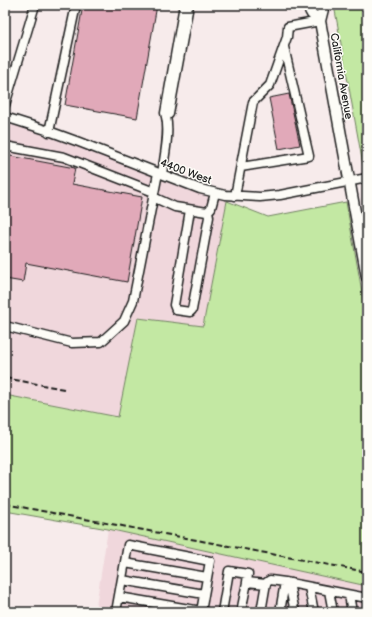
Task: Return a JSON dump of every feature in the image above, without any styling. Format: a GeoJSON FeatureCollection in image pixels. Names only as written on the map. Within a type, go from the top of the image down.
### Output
{"type":"FeatureCollection","features":[{"type":"Feature","properties":{"kind":"main road","name":"California Avenue"},"geometry":{"type":"LineString","coordinates":[[307,5],[312,14],[320,21]]}},
{"type":"Feature","properties":{"kind":"main road","name":"California Avenue"},"geometry":{"type":"LineString","coordinates":[[324,5],[320,21],[367,276]]}},
{"type":"Feature","properties":{"kind":"street"},"geometry":{"type":"LineString","coordinates":[[5,105],[35,5]]}},
{"type":"Feature","properties":{"kind":"street"},"geometry":{"type":"LineString","coordinates":[[49,132],[76,5]]}},
{"type":"Feature","properties":{"kind":"street"},"geometry":{"type":"LineString","coordinates":[[5,326],[72,343],[101,342],[124,321],[133,301],[154,195],[166,146],[168,122],[165,113],[184,5]]}},
{"type":"Feature","properties":{"kind":"street"},"geometry":{"type":"LineString","coordinates":[[166,117],[169,114],[189,5]]}},
{"type":"Feature","properties":{"kind":"street"},"geometry":{"type":"LineString","coordinates":[[236,196],[253,102],[270,85],[287,37],[288,27],[320,21]]}},
{"type":"Feature","properties":{"kind":"street"},"geometry":{"type":"LineString","coordinates":[[241,167],[309,156],[284,46]]}},
{"type":"Feature","properties":{"kind":"street","name":"4400 West"},"geometry":{"type":"LineString","coordinates":[[5,117],[79,142],[160,174],[215,193],[236,196],[280,196],[367,178]]}},
{"type":"Feature","properties":{"kind":"street"},"geometry":{"type":"LineString","coordinates":[[5,146],[64,157],[154,195],[175,207],[204,212],[208,211]]}},
{"type":"Feature","properties":{"kind":"street"},"geometry":{"type":"LineString","coordinates":[[190,210],[174,305],[176,310],[186,312],[190,312],[192,310],[209,217],[208,211],[211,208],[215,193]]}},
{"type":"Feature","properties":{"kind":"street"},"geometry":{"type":"LineString","coordinates":[[116,612],[128,545],[210,560],[201,612],[119,597]]}},
{"type":"Feature","properties":{"kind":"street"},"geometry":{"type":"LineString","coordinates":[[125,562],[207,577]]}},
{"type":"Feature","properties":{"kind":"street"},"geometry":{"type":"LineString","coordinates":[[222,612],[230,571],[248,574],[241,612]]}},
{"type":"Feature","properties":{"kind":"street"},"geometry":{"type":"LineString","coordinates":[[122,580],[204,594]]}},
{"type":"Feature","properties":{"kind":"street"},"geometry":{"type":"LineString","coordinates":[[261,612],[266,584],[270,580],[367,598]]}},
{"type":"Feature","properties":{"kind":"street"},"geometry":{"type":"LineString","coordinates":[[247,582],[266,584]]}},
{"type":"Feature","properties":{"kind":"street"},"geometry":{"type":"LineString","coordinates":[[280,612],[287,583]]}},
{"type":"Feature","properties":{"kind":"street"},"geometry":{"type":"LineString","coordinates":[[287,583],[294,612]]}},
{"type":"Feature","properties":{"kind":"street"},"geometry":{"type":"LineString","coordinates":[[309,587],[314,612]]}},
{"type":"Feature","properties":{"kind":"street"},"geometry":{"type":"LineString","coordinates":[[329,591],[333,612]]}},
{"type":"Feature","properties":{"kind":"street"},"geometry":{"type":"LineString","coordinates":[[349,595],[352,612]]}},
{"type":"Feature","properties":{"kind":"shaded area"},"geometry":{"type":"Polygon","coordinates":[[[5,123],[34,131],[87,150],[193,192],[227,201],[203,326],[138,318],[118,417],[5,395],[5,123]]]}},
{"type":"Feature","properties":{"kind":"shaded area"},"geometry":{"type":"Polygon","coordinates":[[[108,529],[367,586],[367,612],[95,612],[108,529]]]}},
{"type":"Feature","properties":{"kind":"green space"},"geometry":{"type":"Polygon","coordinates":[[[334,5],[367,5],[367,164],[363,165],[334,5]]]}},
{"type":"Feature","properties":{"kind":"green space"},"geometry":{"type":"Polygon","coordinates":[[[227,201],[268,217],[346,202],[367,320],[367,586],[108,529],[5,511],[5,395],[118,417],[138,318],[203,326],[227,201]]]}},
{"type":"Feature","properties":{"kind":"building"},"geometry":{"type":"Polygon","coordinates":[[[83,5],[157,5],[137,118],[65,105],[83,5]]]}},
{"type":"Feature","properties":{"kind":"building"},"geometry":{"type":"Polygon","coordinates":[[[289,94],[300,145],[279,149],[269,98],[289,94]]]}},
{"type":"Feature","properties":{"kind":"building"},"geometry":{"type":"Polygon","coordinates":[[[5,155],[75,168],[72,184],[142,197],[127,282],[26,263],[23,282],[5,279],[5,155]]]}},
{"type":"Feature","properties":{"kind":"railway"},"geometry":{"type":"LineString","coordinates":[[5,378],[64,389]]}},
{"type":"Feature","properties":{"kind":"railway"},"geometry":{"type":"LineString","coordinates":[[5,504],[367,572]]}}]}
